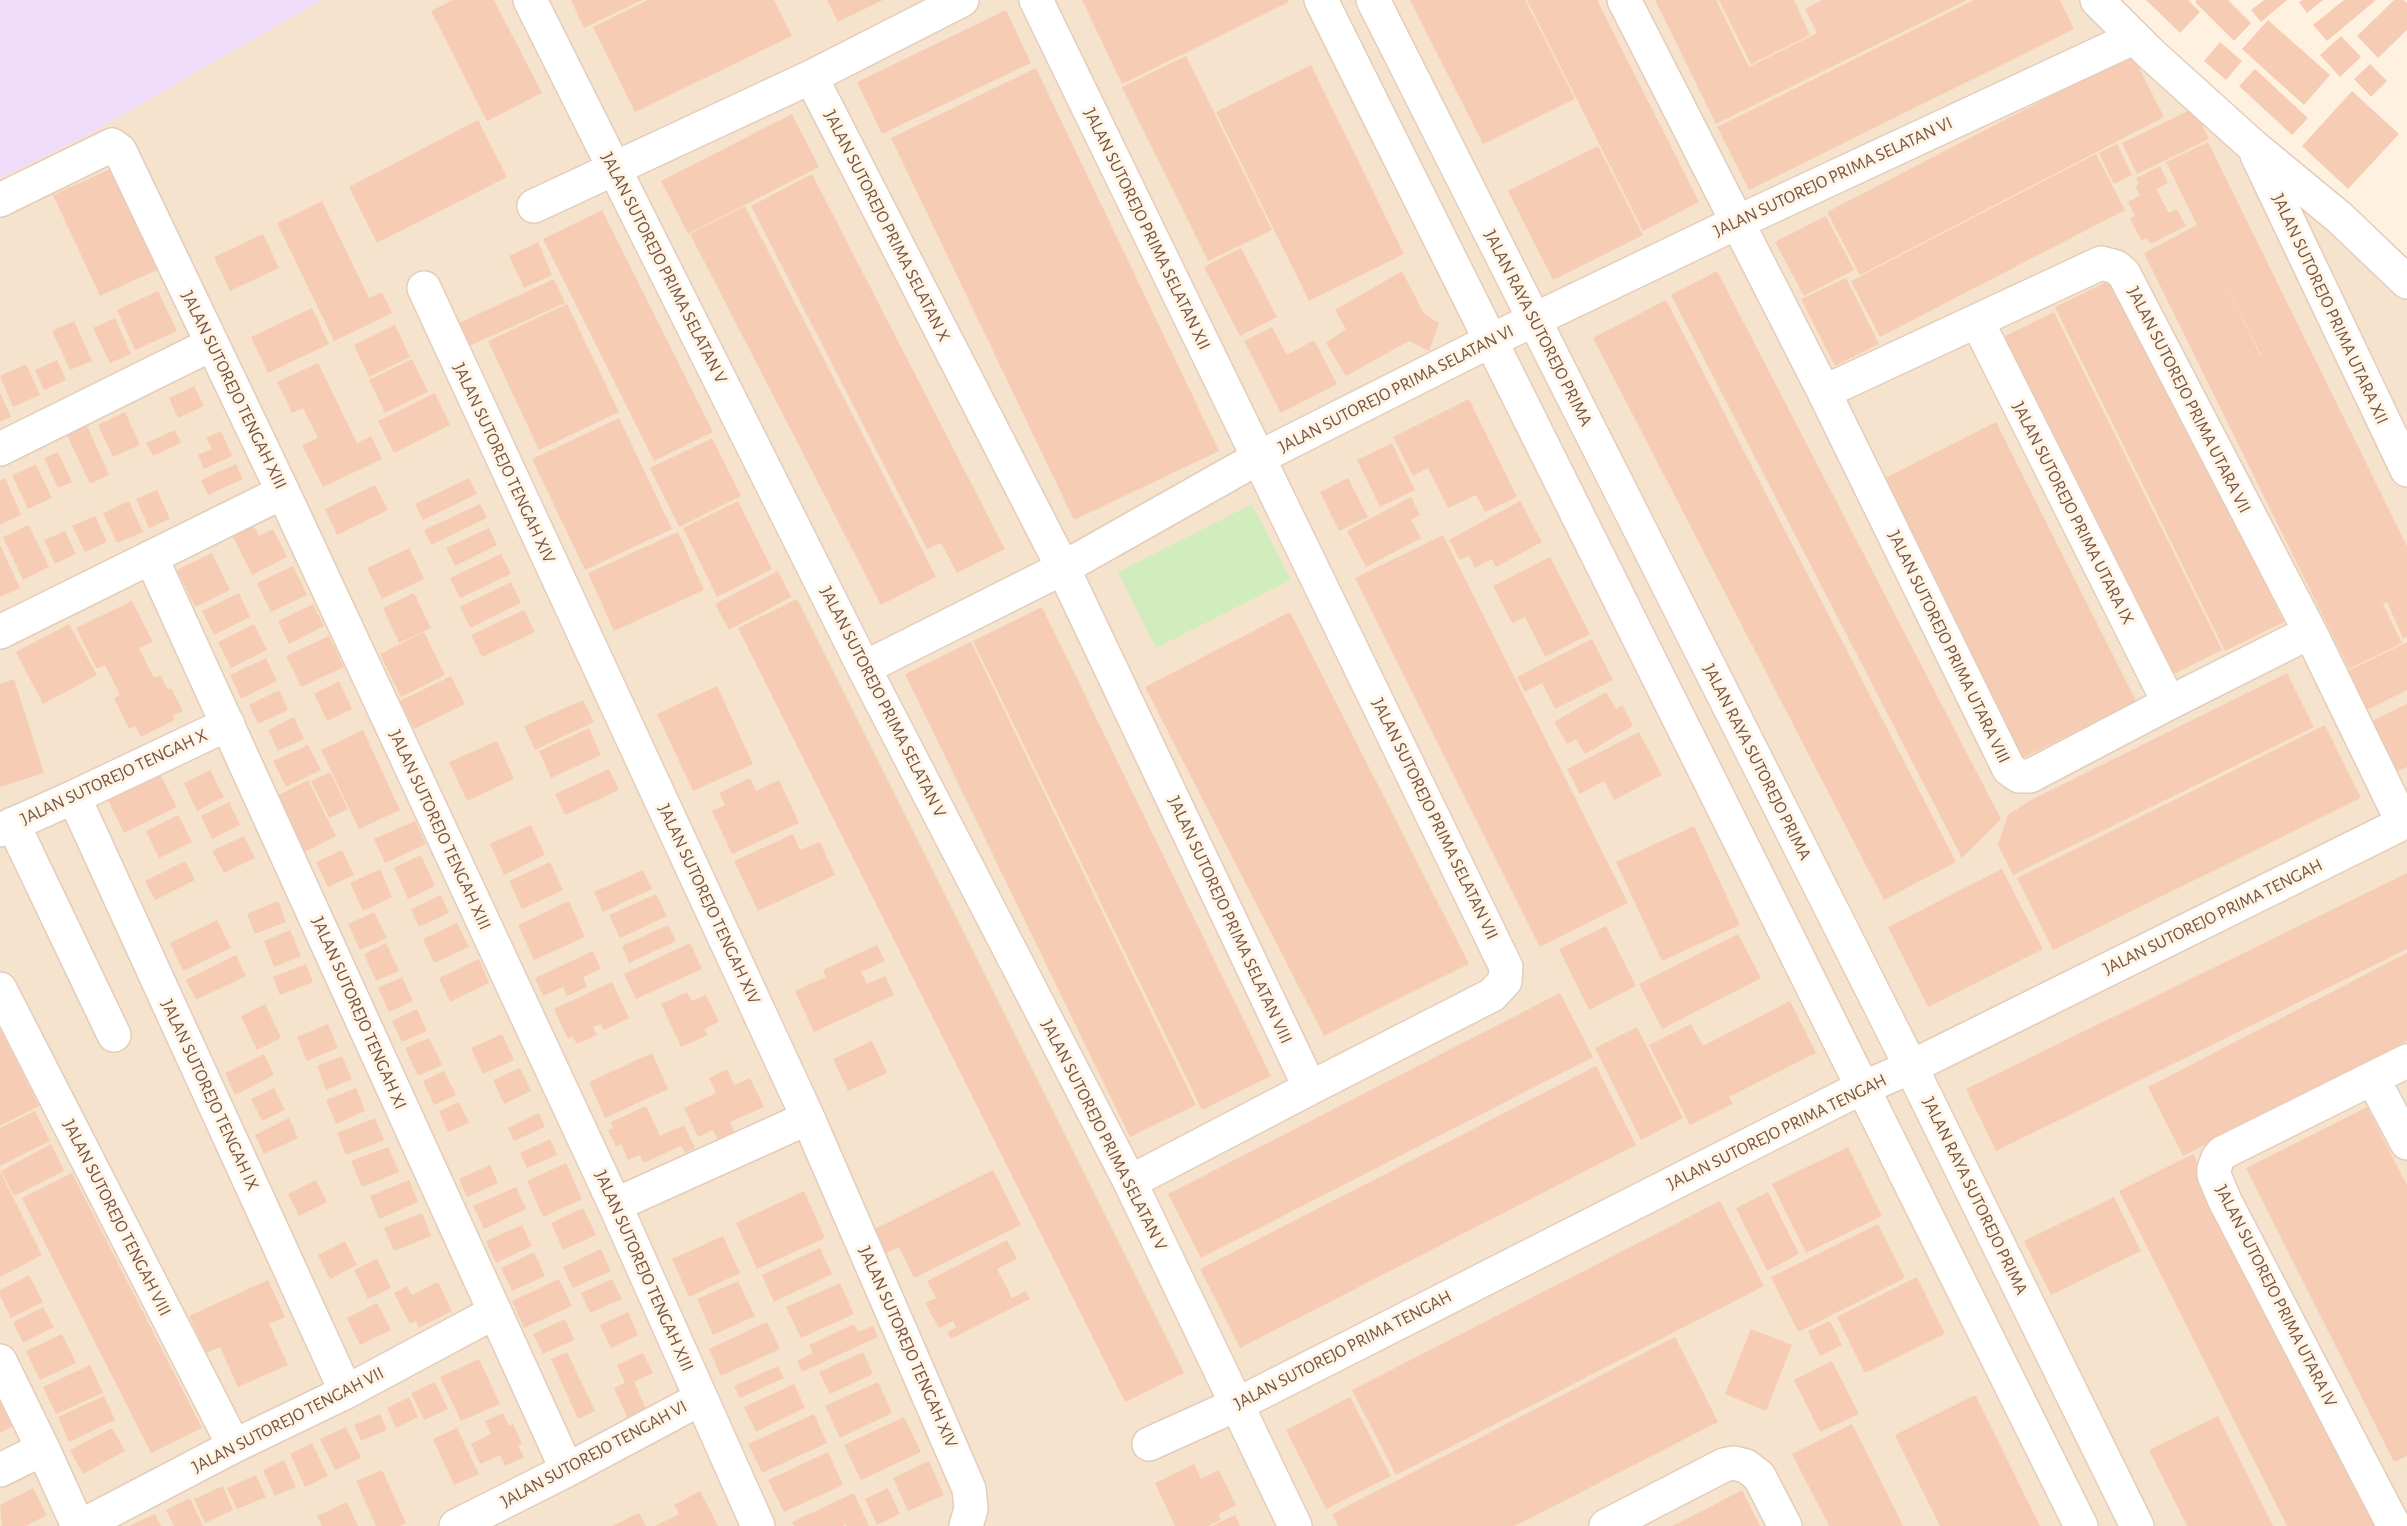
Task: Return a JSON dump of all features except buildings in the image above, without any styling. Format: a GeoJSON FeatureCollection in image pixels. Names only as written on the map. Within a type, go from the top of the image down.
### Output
{"type":"FeatureCollection","features":[{"type":"Feature","properties":{"kind":"street","name":"JALAN SUTOREJO PRIMA SELATAN V"},"geometry":{"type":"LineString","coordinates":[[530,0],[864,668],[1130,1182],[1238,1404],[1294,1526]]}},
{"type":"Feature","properties":{"kind":"street"},"geometry":{"type":"LineString","coordinates":[[534,206],[811,77],[962,0]]}},
{"type":"Feature","properties":{"kind":"street","name":"JALAN SUTOREJO PRIMA SELATAN XII"},"geometry":{"type":"LineString","coordinates":[[1036,0],[1258,458]]}},
{"type":"Feature","properties":{"kind":"street"},"geometry":{"type":"LineString","coordinates":[[1321,0],[1492,339],[2081,1526]]}},
{"type":"Feature","properties":{"kind":"street","name":"JALAN RAYA SUTOREJO PRIMA"},"geometry":{"type":"LineString","coordinates":[[1373,0],[1911,1067],[2136,1526]]}},
{"type":"Feature","properties":{"kind":"street","name":"JALAN SUTOREJO PRIMA UTARA VIII"},"geometry":{"type":"LineString","coordinates":[[1624,0],[1824,392],[2009,770],[2019,776],[2030,776],[2310,632]]}},
{"type":"Feature","properties":{"kind":"street","name":"JALAN SUTOREJO PRIMA UTARA XII"},"geometry":{"type":"LineString","coordinates":[[2097,0],[2133,38],[2254,147],[2340,218],[2407,282]]}},
{"type":"Feature","properties":{"kind":"street","name":"JALAN SUTOREJO PRIMA SELATAN VI"},"geometry":{"type":"LineString","coordinates":[[864,668],[1063,568],[1258,458],[1492,339],[2133,38]]}},
{"type":"Feature","properties":{"kind":"street","name":"JALAN SUTOREJO PRIMA SELATAN X"},"geometry":{"type":"LineString","coordinates":[[811,77],[1063,568]]}},
{"type":"Feature","properties":{"kind":"street","name":"JALAN SUTOREJO TENGAH XIII"},"geometry":{"type":"LineString","coordinates":[[0,200],[112,145],[123,156],[283,492],[615,1205],[758,1526]]}},
{"type":"Feature","properties":{"kind":"street","name":"JALAN SUTOREJO PRIMA UTARA XII"},"geometry":{"type":"LineString","coordinates":[[2254,147],[2407,470]]}},
{"type":"Feature","properties":{"kind":"street","name":"JALAN SUTOREJO PRIMA UTARA VII"},"geometry":{"type":"LineString","coordinates":[[1824,392],[1978,323],[2101,263],[2116,267],[2124,274],[2310,632],[2405,822]]}},
{"type":"Feature","properties":{"kind":"street","name":"JALAN SUTOREJO TENGAH XIV"},"geometry":{"type":"LineString","coordinates":[[424,288],[808,1118],[969,1489],[971,1509],[966,1526]]}},
{"type":"Feature","properties":{"kind":"street","name":"JALAN SUTOREJO PRIMA UTARA IX"},"geometry":{"type":"LineString","coordinates":[[1978,323],[2169,703]]}},
{"type":"Feature","properties":{"kind":"street"},"geometry":{"type":"LineString","coordinates":[[0,449],[212,344]]}},
{"type":"Feature","properties":{"kind":"street","name":"JALAN SUTOREJO PRIMA SELATAN VII"},"geometry":{"type":"LineString","coordinates":[[1258,458],[1506,967],[1505,981],[1492,994],[1310,1088]]}},
{"type":"Feature","properties":{"kind":"street"},"geometry":{"type":"LineString","coordinates":[[0,632],[283,492]]}},
{"type":"Feature","properties":{"kind":"street","name":"JALAN SUTOREJO TENGAH XI"},"geometry":{"type":"LineString","coordinates":[[151,557],[567,1470]]}},
{"type":"Feature","properties":{"kind":"street","name":"JALAN SUTOREJO PRIMA SELATAN VIII"},"geometry":{"type":"LineString","coordinates":[[1063,568],[1310,1088]]}},
{"type":"Feature","properties":{"kind":"street","name":"JALAN SUTOREJO TENGAH X"},"geometry":{"type":"LineString","coordinates":[[7,827],[228,724]]}},
{"type":"Feature","properties":{"kind":"street","name":"JALAN SUTOREJO TENGAH IX"},"geometry":{"type":"LineString","coordinates":[[74,797],[346,1392]]}},
{"type":"Feature","properties":{"kind":"street","name":"JALAN SUTOREJO PRIMA TENGAH"},"geometry":{"type":"LineString","coordinates":[[1149,1444],[1238,1404],[1863,1087],[1911,1067],[2405,822]]}},
{"type":"Feature","properties":{"kind":"street"},"geometry":{"type":"LineString","coordinates":[[7,827],[114,1035]]}},
{"type":"Feature","properties":{"kind":"street","name":"JALAN SUTOREJO TENGAH VIII"},"geometry":{"type":"LineString","coordinates":[[0,989],[234,1446]]}},
{"type":"Feature","properties":{"kind":"street","name":"JALAN SUTOREJO PRIMA UTARA IV"},"geometry":{"type":"LineString","coordinates":[[2394,1526],[2225,1201],[2214,1175],[2215,1164],[2222,1154],[2407,1061]]}},
{"type":"Feature","properties":{"kind":"street"},"geometry":{"type":"LineString","coordinates":[[2373,1079],[2407,1143]]}},
{"type":"Feature","properties":{"kind":"street"},"geometry":{"type":"LineString","coordinates":[[1130,1182],[1310,1088]]}},
{"type":"Feature","properties":{"kind":"street"},"geometry":{"type":"LineString","coordinates":[[615,1205],[808,1118]]}},
{"type":"Feature","properties":{"kind":"street","name":"JALAN SUTOREJO TENGAH VII"},"geometry":{"type":"LineString","coordinates":[[79,1526],[234,1446],[346,1392],[495,1312]]}},
{"type":"Feature","properties":{"kind":"street"},"geometry":{"type":"LineString","coordinates":[[0,1361],[79,1526]]}},
{"type":"Feature","properties":{"kind":"street","name":"JALAN SUTOREJO TENGAH VI"},"geometry":{"type":"LineString","coordinates":[[456,1526],[700,1399]]}},
{"type":"Feature","properties":{"kind":"street"},"geometry":{"type":"LineString","coordinates":[[0,1470],[43,1449]]}},
{"type":"Feature","properties":{"kind":"street"},"geometry":{"type":"LineString","coordinates":[[1606,1526],[1725,1465],[1734,1463],[1746,1466],[1760,1476],[1785,1526]]}},
{"type":"Feature","properties":{"kind":"shaded area"},"geometry":{"type":"Polygon","coordinates":[[[0,0],[322,0],[80,139],[0,178],[0,0]]]}},
{"type":"Feature","properties":{"kind":"shaded area"},"geometry":{"type":"Polygon","coordinates":[[[322,0],[2122,0],[2164,44],[2407,259],[2407,1526],[0,1526],[0,178],[80,139],[322,0]]]}},
{"type":"Feature","properties":{"kind":"green space"},"geometry":{"type":"Polygon","coordinates":[[[1252,504],[1291,580],[1156,648],[1118,572],[1252,504]]]}}]}
